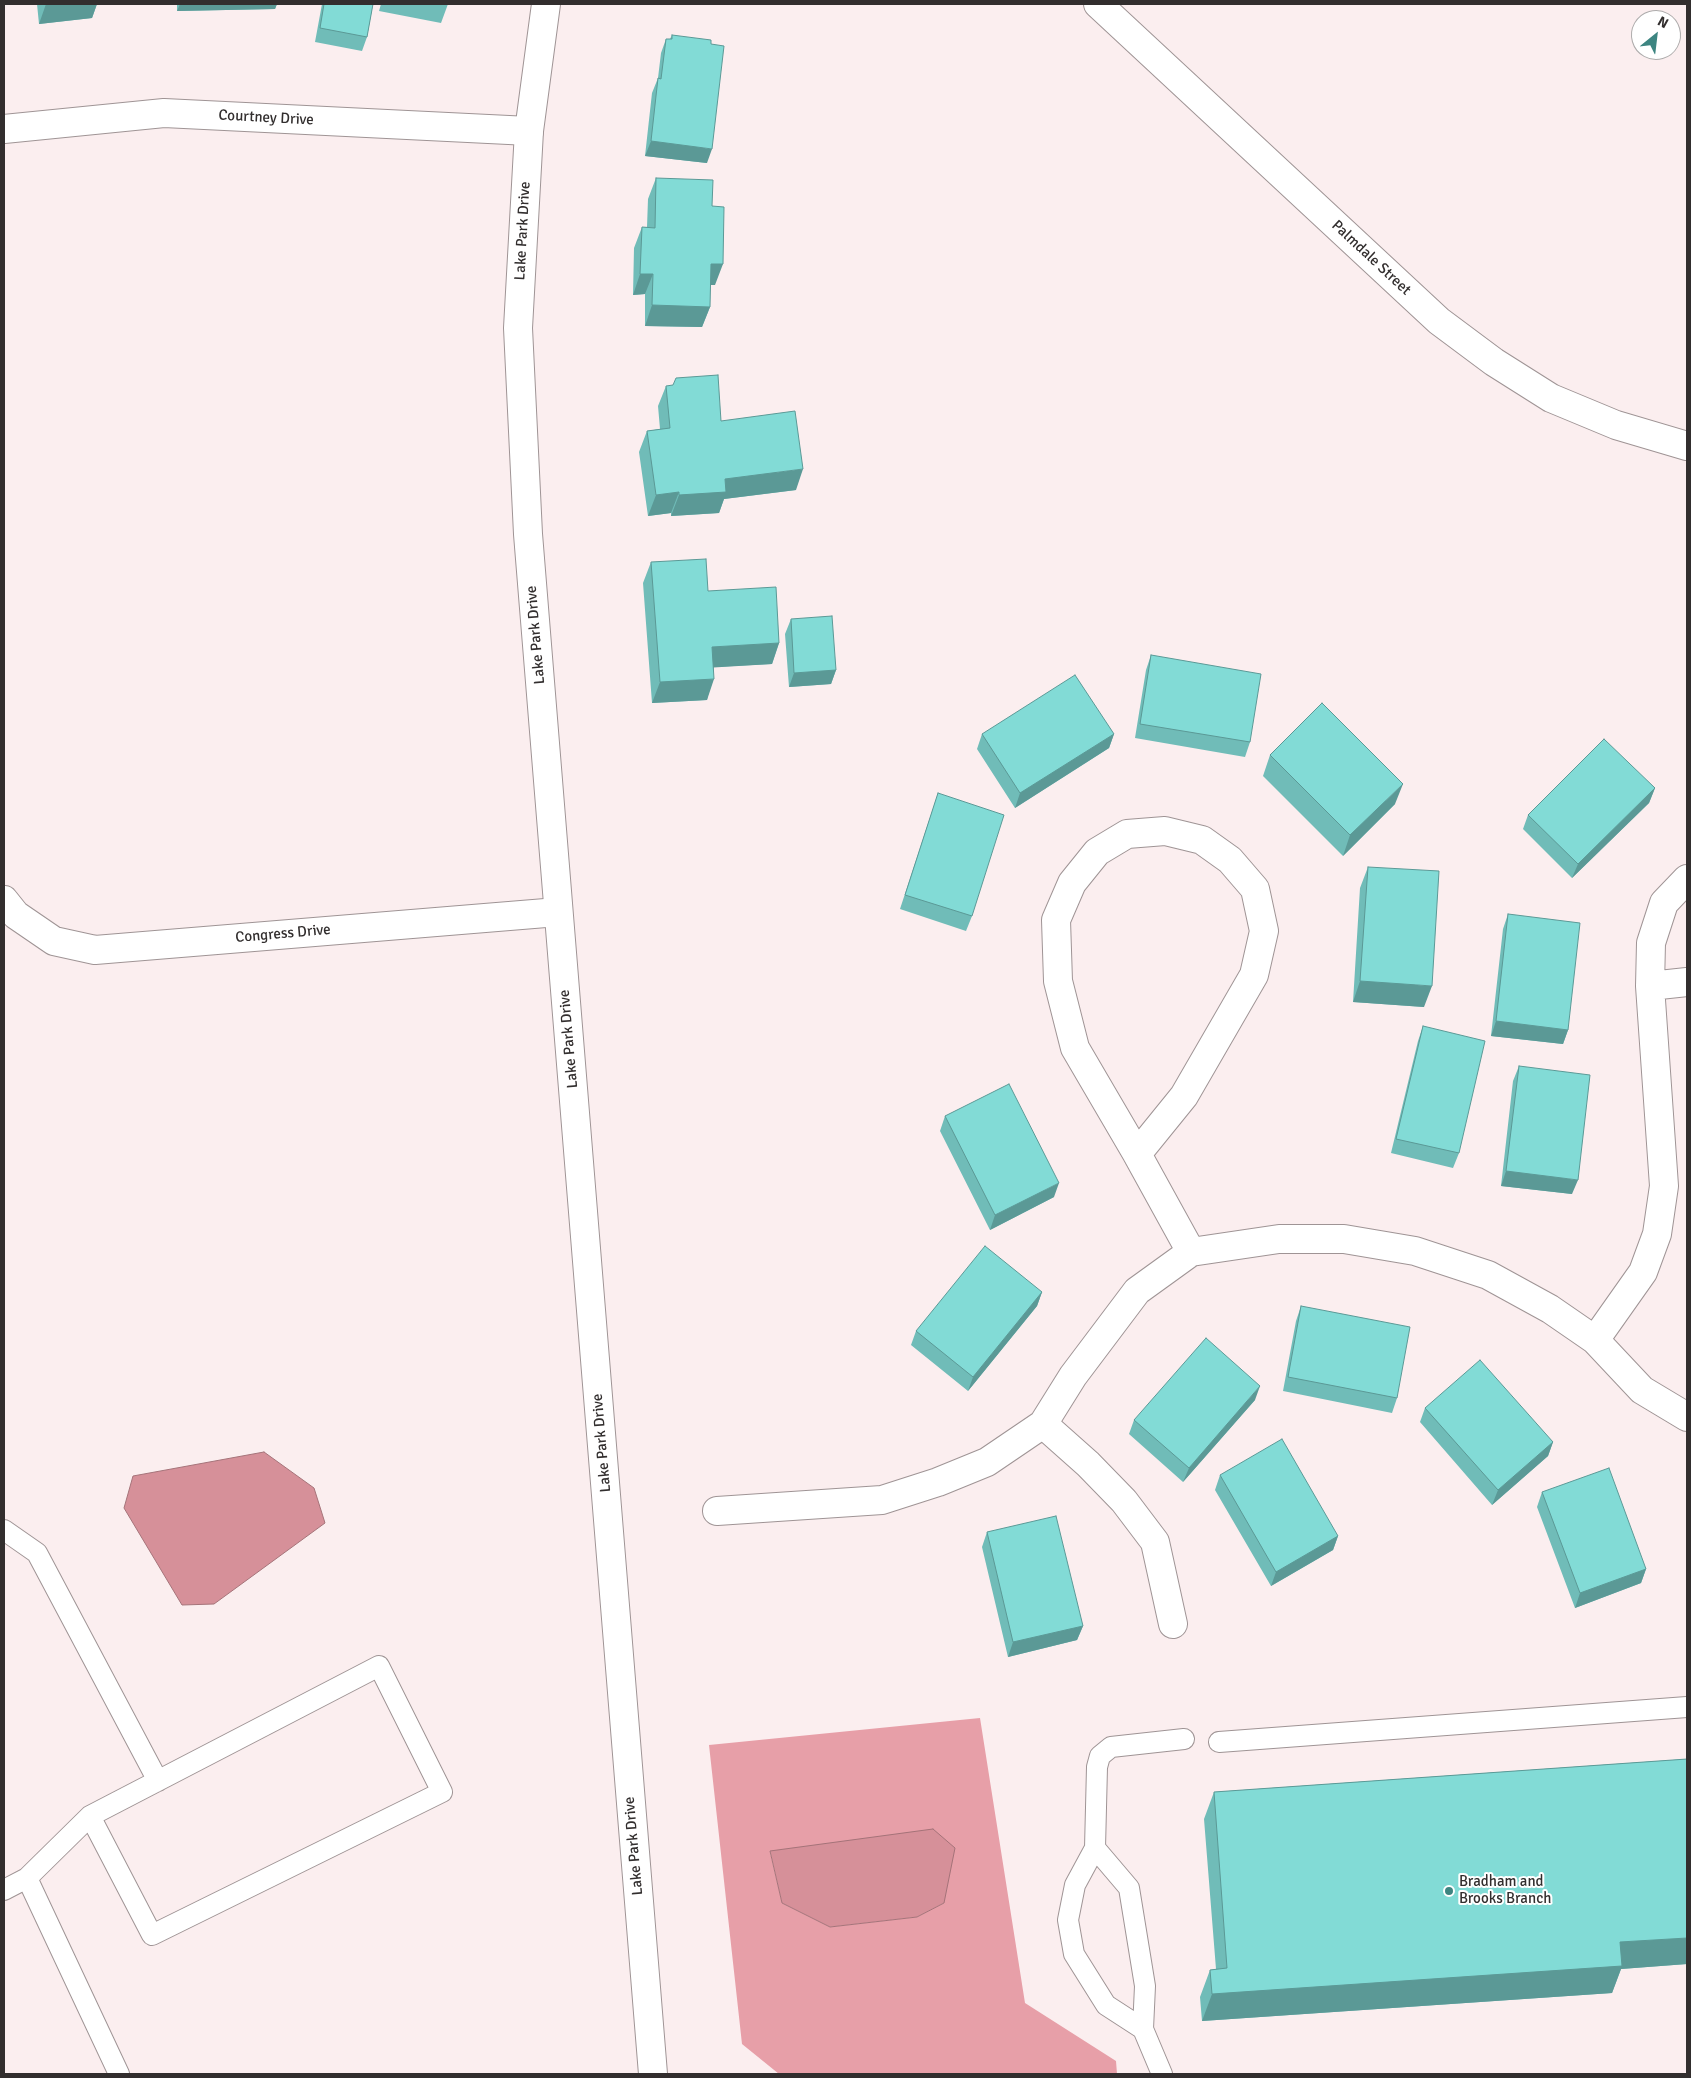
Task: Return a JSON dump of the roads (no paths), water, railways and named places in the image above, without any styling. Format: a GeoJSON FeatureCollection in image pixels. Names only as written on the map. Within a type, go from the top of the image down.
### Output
{"type":"FeatureCollection","features":[{"type":"Feature","properties":{"kind":"street","name":"Lake Park Drive"},"geometry":{"type":"LineString","coordinates":[[546,4],[529,131],[518,328],[528,534],[653,2074]]}},
{"type":"Feature","properties":{"kind":"street","name":"Palmdale Street"},"geometry":{"type":"LineString","coordinates":[[1098,4],[1438,321],[1494,362],[1551,398],[1616,425],[1687,446]]}},
{"type":"Feature","properties":{"kind":"street","name":"Courtney Drive"},"geometry":{"type":"LineString","coordinates":[[4,129],[164,113],[529,131]]}},
{"type":"Feature","properties":{"kind":"street"},"geometry":{"type":"LineString","coordinates":[[1137,1154],[1184,1096],[1249,984],[1254,975],[1264,931],[1255,889],[1230,860],[1202,840],[1166,831],[1127,834],[1097,852],[1072,883],[1056,920],[1058,981],[1075,1048],[1137,1154],[1190,1252]]}},
{"type":"Feature","properties":{"kind":"street"},"geometry":{"type":"LineString","coordinates":[[1595,1340],[1643,1272],[1657,1234],[1664,1186],[1650,986],[1651,943],[1664,903],[1687,878]]}},
{"type":"Feature","properties":{"kind":"street","name":"Congress Drive"},"geometry":{"type":"LineString","coordinates":[[10,908],[54,941],[95,950],[558,912]]}},
{"type":"Feature","properties":{"kind":"street"},"geometry":{"type":"LineString","coordinates":[[1650,986],[1687,982]]}},
{"type":"Feature","properties":{"kind":"street"},"geometry":{"type":"LineString","coordinates":[[717,1510],[882,1500],[938,1482],[987,1462],[1044,1424],[1073,1376],[1137,1291],[1190,1252],[1279,1239],[1344,1239],[1415,1251],[1488,1275],[1550,1309],[1595,1340],[1642,1390],[1687,1417]]}},
{"type":"Feature","properties":{"kind":"street"},"geometry":{"type":"LineString","coordinates":[[1044,1424],[1088,1464],[1118,1495],[1155,1542],[1173,1624]]}},
{"type":"Feature","properties":{"kind":"lane"},"geometry":{"type":"LineString","coordinates":[[4,1530],[37,1553],[158,1781]]}},
{"type":"Feature","properties":{"kind":"lane"},"geometry":{"type":"LineString","coordinates":[[4,1890],[27,1878],[90,1816],[379,1666],[442,1792],[152,1935],[90,1816]]}},
{"type":"Feature","properties":{"kind":"lane"},"geometry":{"type":"LineString","coordinates":[[1219,1742],[1687,1707]]}},
{"type":"Feature","properties":{"kind":"lane"},"geometry":{"type":"LineString","coordinates":[[1143,2029],[1106,2005],[1074,1954],[1068,1920],[1075,1885],[1095,1848],[1100,1756],[1111,1747],[1184,1739]]}},
{"type":"Feature","properties":{"kind":"lane"},"geometry":{"type":"LineString","coordinates":[[1095,1848],[1129,1888],[1145,1986],[1143,2029],[1162,2074]]}},
{"type":"Feature","properties":{"kind":"lane"},"geometry":{"type":"LineString","coordinates":[[27,1878],[119,2074]]}},
{"type":"Feature","properties":{"kind":"place","name":"Bradham and Brooks Branch"},"geometry":{"type":"Point","coordinates":[1449,1891]}}]}
